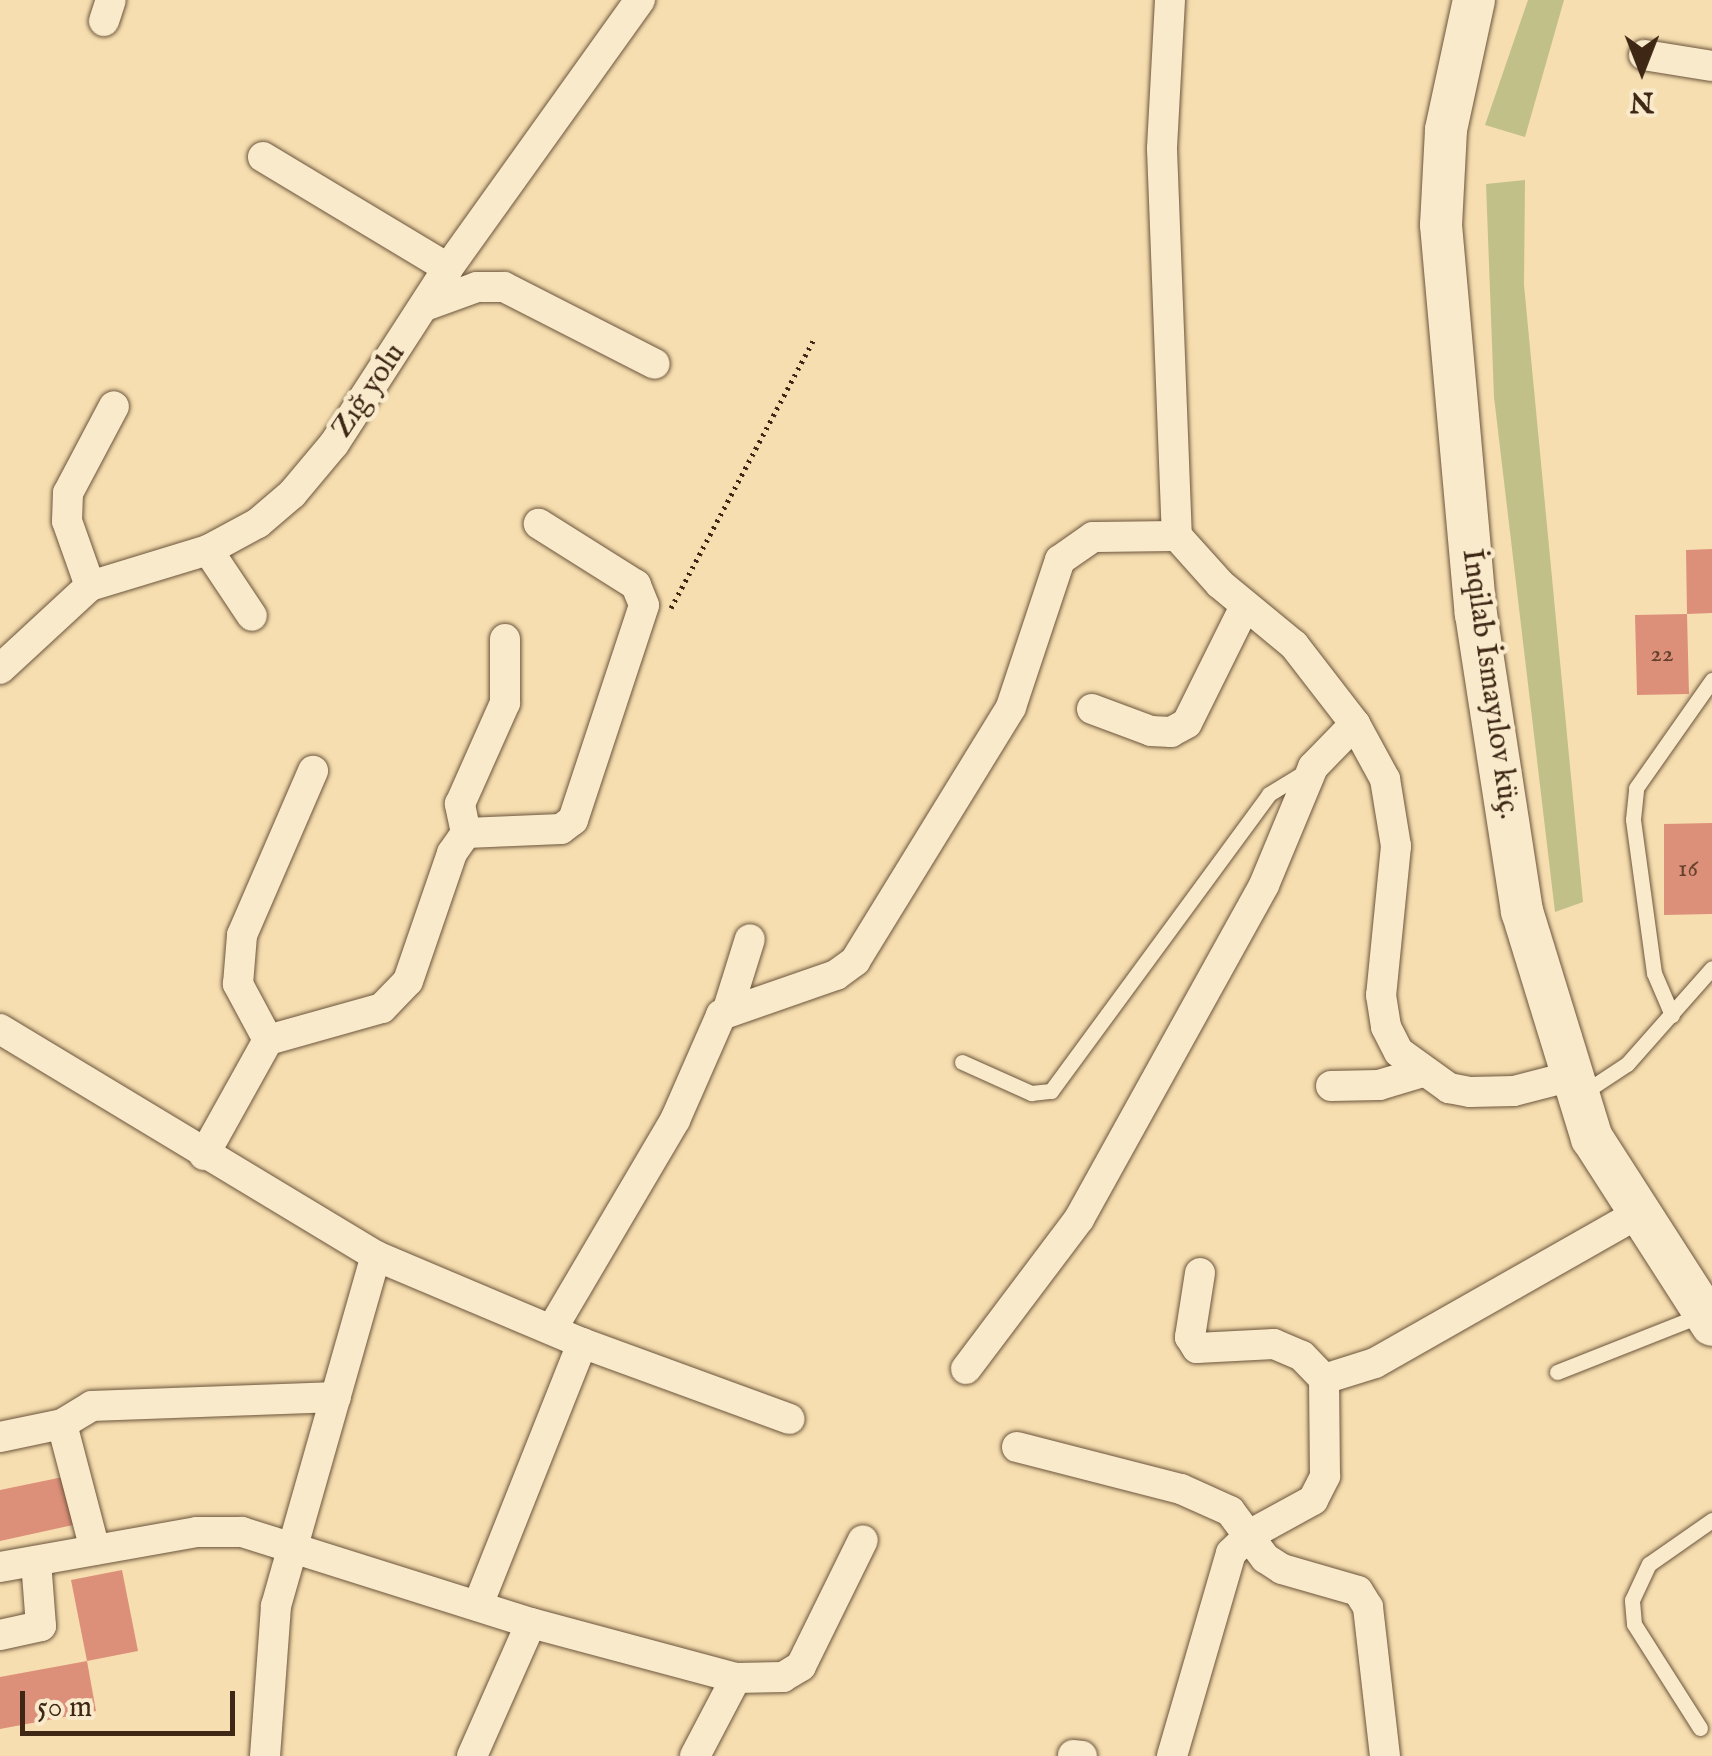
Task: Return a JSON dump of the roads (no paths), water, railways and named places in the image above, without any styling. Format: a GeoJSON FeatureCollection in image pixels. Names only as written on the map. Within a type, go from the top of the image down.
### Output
{"type":"FeatureCollection","features":[{"type":"Feature","properties":{"kind":"main road","name":"İnqilab İsmayılov küç."},"geometry":{"type":"LineString","coordinates":[[1474,0],[1456,75],[1442,180],[1476,614],[1522,911],[1592,1138],[1708,1320]]}},
{"type":"Feature","properties":{"kind":"street","name":"Zığ yolu"},"geometry":{"type":"LineString","coordinates":[[0,670],[90,586],[208,550],[258,523],[292,494],[334,444],[448,268],[640,0]]}},
{"type":"Feature","properties":{"kind":"street"},"geometry":{"type":"LineString","coordinates":[[1170,0],[1162,149],[1177,536],[1245,606],[1294,645],[1355,724],[1394,808],[1381,995],[1386,1028],[1399,1052],[1423,1072],[1470,1092],[1576,1086]]}},
{"type":"Feature","properties":{"kind":"street"},"geometry":{"type":"LineString","coordinates":[[1644,55],[1712,66]]}},
{"type":"Feature","properties":{"kind":"street"},"geometry":{"type":"LineString","coordinates":[[263,157],[448,268]]}},
{"type":"Feature","properties":{"kind":"street"},"geometry":{"type":"LineString","coordinates":[[425,306],[477,287],[504,287],[655,364]]}},
{"type":"Feature","properties":{"kind":"street"},"geometry":{"type":"LineString","coordinates":[[90,586],[67,522],[68,493],[114,406]]}},
{"type":"Feature","properties":{"kind":"street"},"geometry":{"type":"LineString","coordinates":[[466,833],[561,829],[573,820],[644,606],[636,586],[539,524]]}},
{"type":"Feature","properties":{"kind":"street"},"geometry":{"type":"LineString","coordinates":[[728,1009],[836,975],[855,960],[1011,707],[1051,577],[1075,544],[1093,537],[1177,536]]}},
{"type":"Feature","properties":{"kind":"street"},"geometry":{"type":"LineString","coordinates":[[208,550],[252,616]]}},
{"type":"Feature","properties":{"kind":"street"},"geometry":{"type":"LineString","coordinates":[[1092,709],[1152,731],[1171,732],[1187,722],[1245,606]]}},
{"type":"Feature","properties":{"kind":"street"},"geometry":{"type":"LineString","coordinates":[[204,1156],[268,1040],[382,1008],[408,980],[452,854],[466,833],[460,804],[505,704],[506,639]]}},
{"type":"Feature","properties":{"kind":"street"},"geometry":{"type":"LineString","coordinates":[[966,1369],[1080,1219],[1264,885],[1313,768],[1355,724]]}},
{"type":"Feature","properties":{"kind":"street"},"geometry":{"type":"LineString","coordinates":[[268,1040],[238,984],[242,935],[313,771]]}},
{"type":"Feature","properties":{"kind":"street"},"geometry":{"type":"LineString","coordinates":[[552,1330],[675,1120],[728,1009],[750,939]]}},
{"type":"Feature","properties":{"kind":"street"},"geometry":{"type":"LineString","coordinates":[[0,1029],[204,1156],[376,1256],[582,1343],[790,1419]]}},
{"type":"Feature","properties":{"kind":"street"},"geometry":{"type":"LineString","coordinates":[[1331,1086],[1379,1085],[1423,1072]]}},
{"type":"Feature","properties":{"kind":"street"},"geometry":{"type":"LineString","coordinates":[[1324,1379],[1376,1363],[1639,1213]]}},
{"type":"Feature","properties":{"kind":"street"},"geometry":{"type":"LineString","coordinates":[[267,1754],[276,1606],[376,1256]]}},
{"type":"Feature","properties":{"kind":"street"},"geometry":{"type":"LineString","coordinates":[[1172,1756],[1219,1578],[1251,1534],[1313,1500],[1326,1476],[1324,1379],[1302,1356],[1274,1344],[1198,1348],[1190,1337],[1200,1273]]}},
{"type":"Feature","properties":{"kind":"street"},"geometry":{"type":"LineString","coordinates":[[478,1605],[582,1343]]}},
{"type":"Feature","properties":{"kind":"street"},"geometry":{"type":"LineString","coordinates":[[0,1437],[62,1424],[92,1406],[336,1397]]}},
{"type":"Feature","properties":{"kind":"street"},"geometry":{"type":"LineString","coordinates":[[62,1424],[95,1550]]}},
{"type":"Feature","properties":{"kind":"street"},"geometry":{"type":"LineString","coordinates":[[1016,1447],[1181,1488],[1230,1511],[1251,1534],[1265,1558],[1282,1569],[1358,1591],[1368,1606],[1385,1756]]}},
{"type":"Feature","properties":{"kind":"street"},"geometry":{"type":"LineString","coordinates":[[0,1567],[227,1532],[293,1546],[532,1623],[736,1678],[783,1677],[801,1666],[863,1540]]}},
{"type":"Feature","properties":{"kind":"street"},"geometry":{"type":"LineString","coordinates":[[0,1635],[40,1626],[36,1561]]}},
{"type":"Feature","properties":{"kind":"street"},"geometry":{"type":"LineString","coordinates":[[472,1756],[532,1623]]}},
{"type":"Feature","properties":{"kind":"street"},"geometry":{"type":"LineString","coordinates":[[695,1756],[736,1678]]}},
{"type":"Feature","properties":{"kind":"street"},"geometry":{"type":"LineString","coordinates":[[1073,1755],[1082,1756]]}},
{"type":"Feature","properties":{"kind":"lane"},"geometry":{"type":"LineString","coordinates":[[1672,1014],[1654,974],[1633,819],[1636,788],[1712,680]]}},
{"type":"Feature","properties":{"kind":"lane"},"geometry":{"type":"LineString","coordinates":[[962,1062],[1031,1093],[1051,1091],[1269,794],[1313,768]]}},
{"type":"Feature","properties":{"kind":"lane"},"geometry":{"type":"LineString","coordinates":[[1576,1086],[1627,1064],[1712,968]]}},
{"type":"Feature","properties":{"kind":"lane"},"geometry":{"type":"LineString","coordinates":[[1557,1372],[1708,1320]]}},
{"type":"Feature","properties":{"kind":"lane"},"geometry":{"type":"LineString","coordinates":[[1700,1728],[1634,1624],[1632,1600],[1649,1564],[1712,1520]]}}]}
